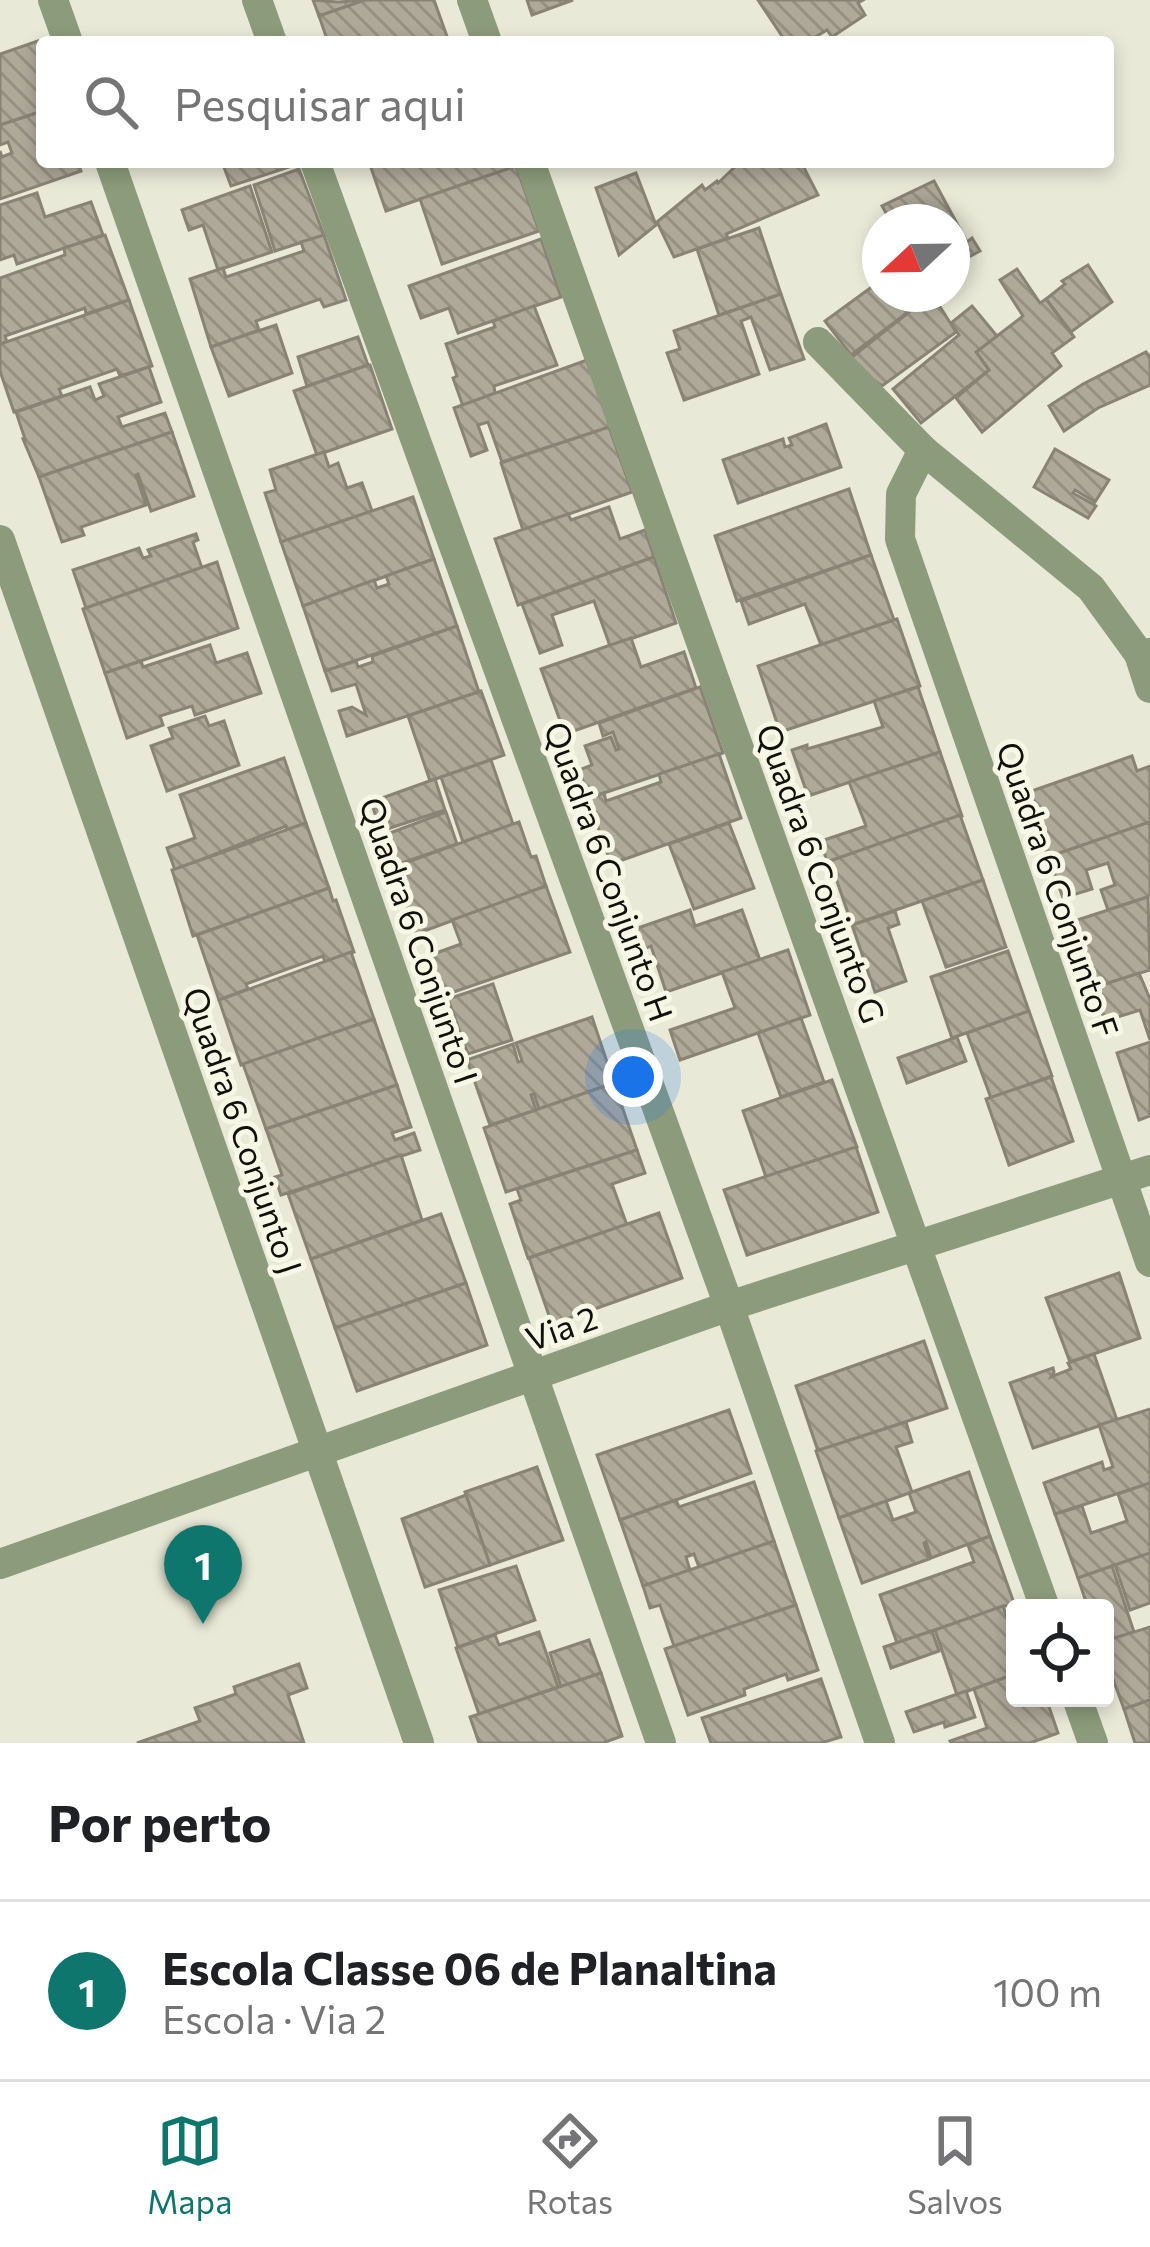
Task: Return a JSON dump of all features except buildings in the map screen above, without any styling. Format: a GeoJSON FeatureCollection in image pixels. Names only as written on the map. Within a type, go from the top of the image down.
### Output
{"type":"FeatureCollection","features":[{"type":"Feature","properties":{"kind":"street"},"geometry":{"type":"LineString","coordinates":[[53,0],[66,36]]}},
{"type":"Feature","properties":{"kind":"street"},"geometry":{"type":"LineString","coordinates":[[257,0],[270,36]]}},
{"type":"Feature","properties":{"kind":"street"},"geometry":{"type":"LineString","coordinates":[[472,0],[485,36]]}},
{"type":"Feature","properties":{"kind":"street","name":"Quadra 6 Conjunto I"},"geometry":{"type":"LineString","coordinates":[[112,168],[661,1743]]}},
{"type":"Feature","properties":{"kind":"street","name":"Quadra 6 Conjunto H"},"geometry":{"type":"LineString","coordinates":[[317,168],[729,1306],[880,1743]]}},
{"type":"Feature","properties":{"kind":"street","name":"Quadra 6 Conjunto G"},"geometry":{"type":"LineString","coordinates":[[532,168],[1042,1599]]}},
{"type":"Feature","properties":{"kind":"street"},"geometry":{"type":"LineString","coordinates":[[818,342],[923,450],[1091,589],[1144,654],[1150,688]]}},
{"type":"Feature","properties":{"kind":"street","name":"Quadra 6 Conjunto F"},"geometry":{"type":"LineString","coordinates":[[923,450],[901,494],[900,539],[1136,1175],[1150,1262]]}},
{"type":"Feature","properties":{"kind":"street","name":"Quadra 6 Conjunto J"},"geometry":{"type":"LineString","coordinates":[[0,540],[419,1743]]}},
{"type":"Feature","properties":{"kind":"street","name":"Via 2"},"geometry":{"type":"LineString","coordinates":[[0,1564],[729,1306],[1136,1175]]}},
{"type":"Feature","properties":{"kind":"street"},"geometry":{"type":"LineString","coordinates":[[1080,1707],[1093,1743]]}},
{"type":"Feature","properties":{"kind":"place","name":"Escola Classe 06 de Planaltina"},"geometry":{"type":"Point","coordinates":[203,1624]}}]}
